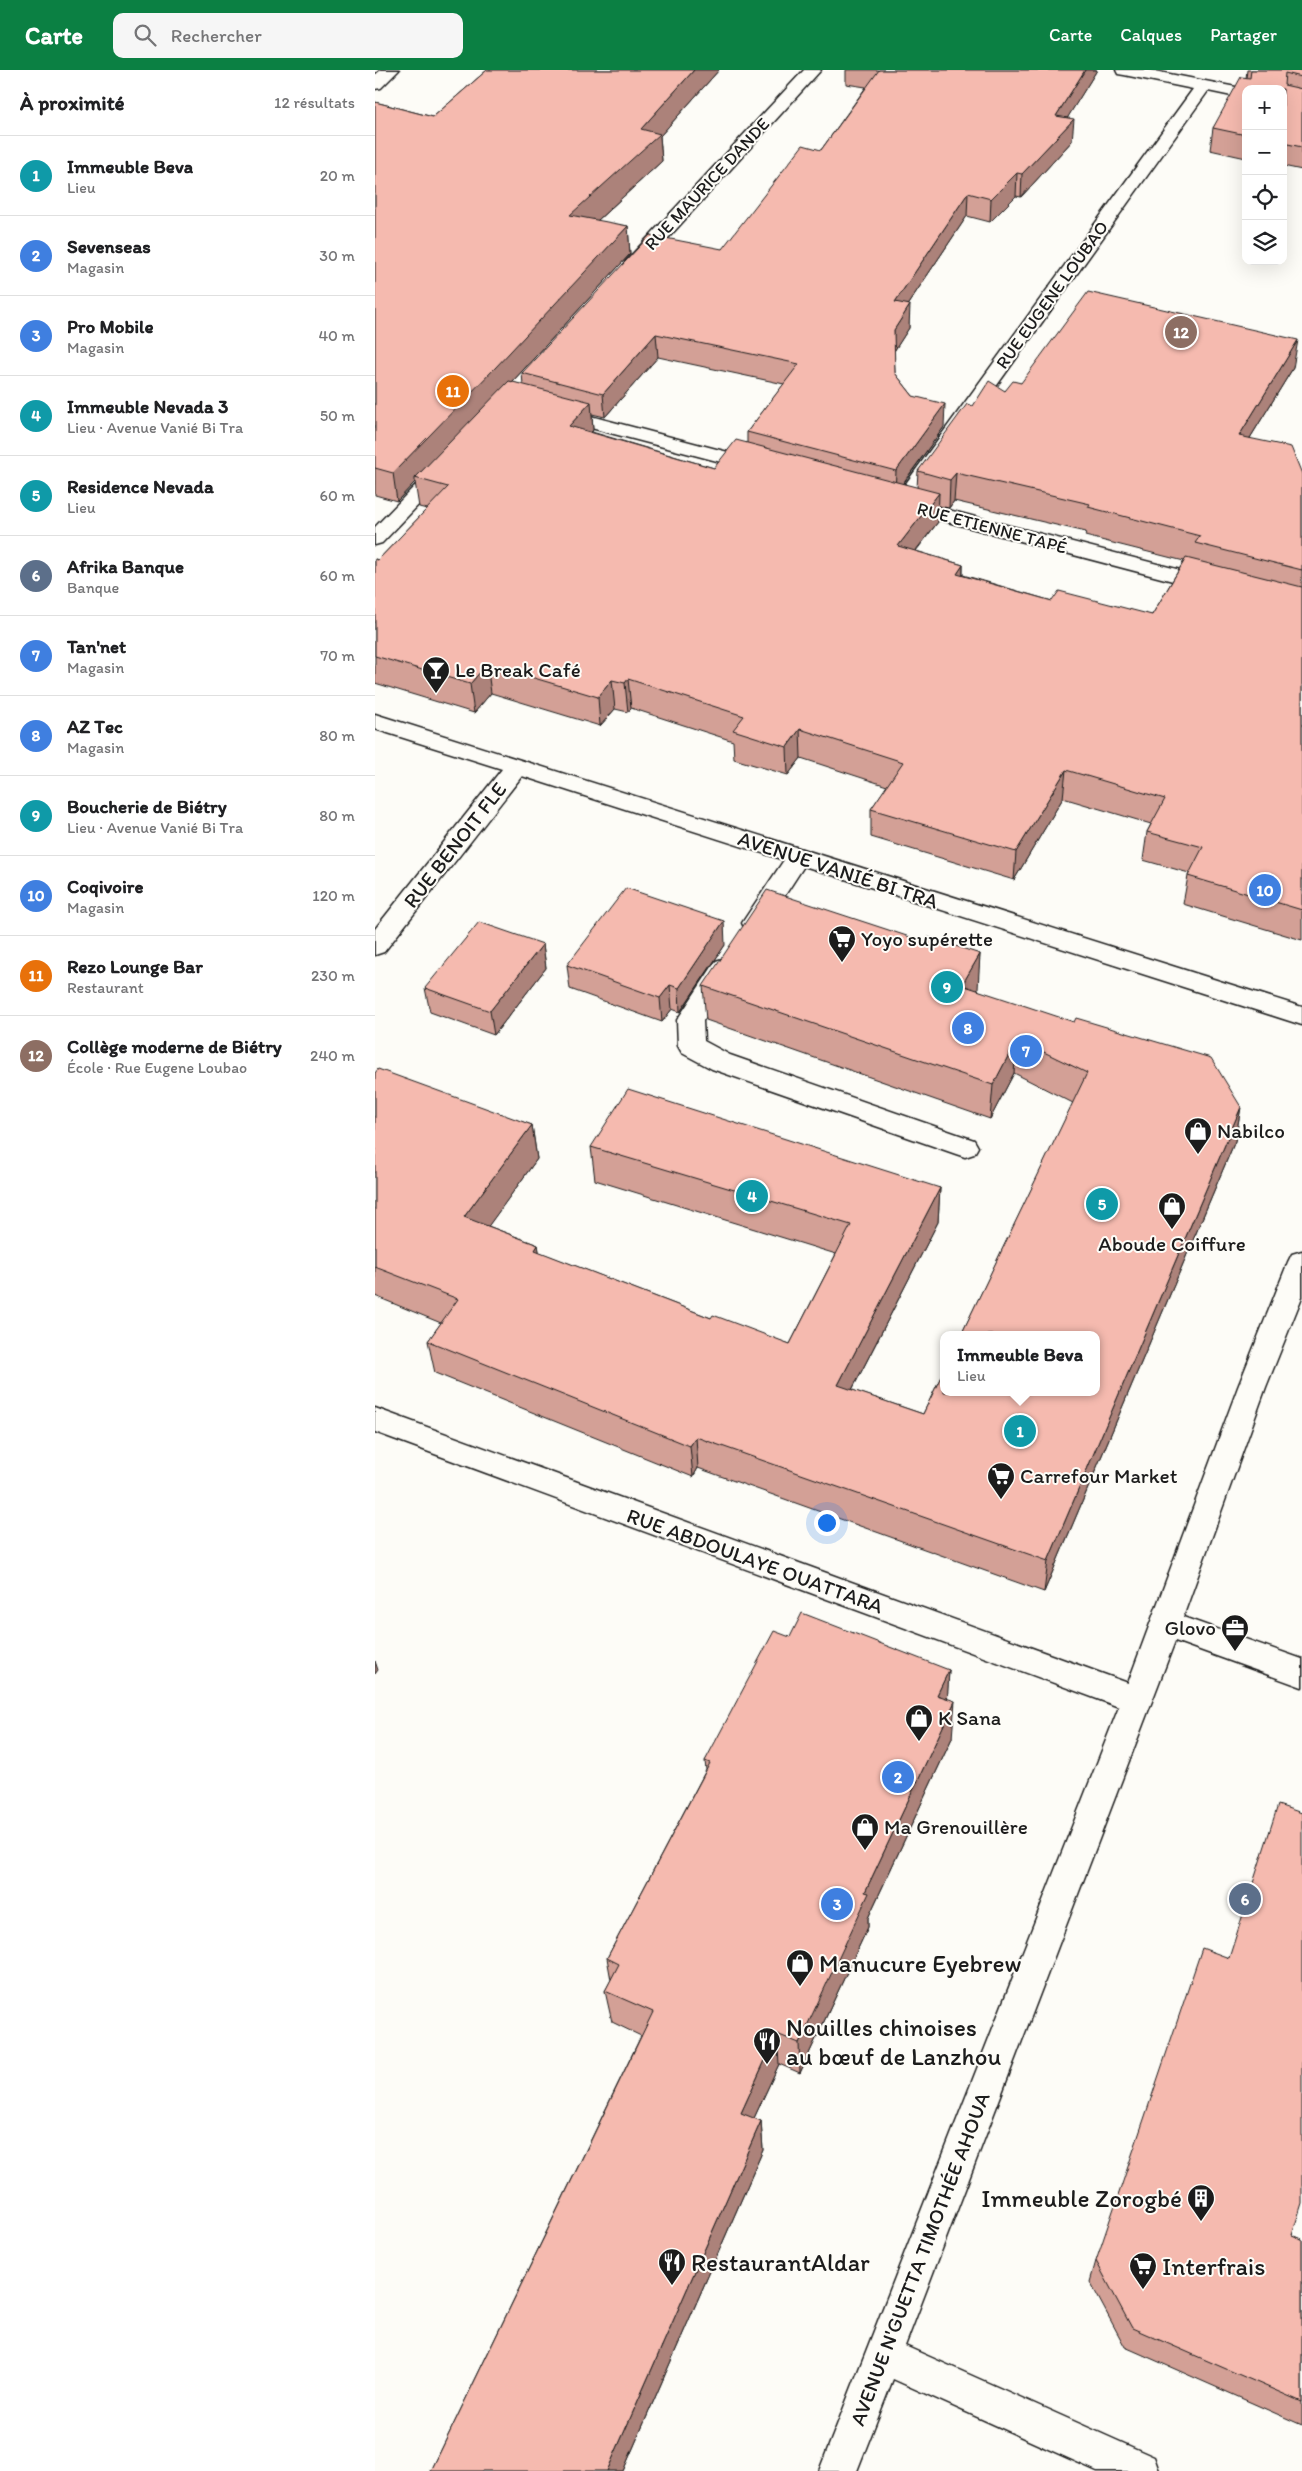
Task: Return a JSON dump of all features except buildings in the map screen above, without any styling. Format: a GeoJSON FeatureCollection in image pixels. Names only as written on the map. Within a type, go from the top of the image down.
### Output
{"type":"FeatureCollection","features":[{"type":"Feature","properties":{"kind":"street"},"geometry":{"type":"LineString","coordinates":[[375,84],[391,70]]}},
{"type":"Feature","properties":{"kind":"street","name":"RUE MAURICE DANDE"},"geometry":{"type":"LineString","coordinates":[[623,275],[813,70]]}},
{"type":"Feature","properties":{"kind":"street"},"geometry":{"type":"LineString","coordinates":[[1124,70],[1242,93]]}},
{"type":"Feature","properties":{"kind":"street","name":"RUE EUGENE LOUBAO"},"geometry":{"type":"LineString","coordinates":[[891,501],[1203,86]]}},
{"type":"Feature","properties":{"kind":"street"},"geometry":{"type":"LineString","coordinates":[[537,408],[776,471]]}},
{"type":"Feature","properties":{"kind":"street"},"geometry":{"type":"LineString","coordinates":[[375,539],[455,456]]}},
{"type":"Feature","properties":{"kind":"street","name":"RUE ETIENNE TAPÉ"},"geometry":{"type":"LineString","coordinates":[[891,501],[1225,589]]}},
{"type":"Feature","properties":{"kind":"street","name":"AVENUE VANIÉ BI TRA"},"geometry":{"type":"LineString","coordinates":[[375,721],[1302,1016]]}},
{"type":"Feature","properties":{"kind":"street","name":"RUE BENOIT FLE"},"geometry":{"type":"LineString","coordinates":[[375,946],[516,767]]}},
{"type":"Feature","properties":{"kind":"street"},"geometry":{"type":"LineString","coordinates":[[798,857],[690,1020],[691,1046],[721,1062],[965,1147]]}},
{"type":"Feature","properties":{"kind":"street","name":"AVENUE N'GUETTA TIMOTHÉE AHOUA"},"geometry":{"type":"LineString","coordinates":[[838,2471],[1137,1700],[1252,1387],[1302,1262]]}},
{"type":"Feature","properties":{"kind":"street","name":"RUE ABDOULAYE OUATTARA"},"geometry":{"type":"LineString","coordinates":[[375,1420],[611,1509],[1137,1700]]}},
{"type":"Feature","properties":{"kind":"street"},"geometry":{"type":"LineString","coordinates":[[1166,1624],[1302,1673]]}},
{"type":"Feature","properties":{"kind":"street"},"geometry":{"type":"LineString","coordinates":[[883,2355],[1140,2471]]}},
{"type":"Feature","properties":{"kind":"place","name":"Collège moderne de Biétry"},"geometry":{"type":"Point","coordinates":[1181,332]}},
{"type":"Feature","properties":{"kind":"place","name":"Rezo Lounge Bar"},"geometry":{"type":"Point","coordinates":[453,391]}},
{"type":"Feature","properties":{"kind":"place","name":"Le Break Café"},"geometry":{"type":"Point","coordinates":[436,694]}},
{"type":"Feature","properties":{"kind":"place","name":"Coqivoire"},"geometry":{"type":"Point","coordinates":[1265,890]}},
{"type":"Feature","properties":{"kind":"place","name":"Yoyo supérette"},"geometry":{"type":"Point","coordinates":[842,963]}},
{"type":"Feature","properties":{"kind":"place","name":"Boucherie de Biétry"},"geometry":{"type":"Point","coordinates":[947,987]}},
{"type":"Feature","properties":{"kind":"place","name":"AZ Tec"},"geometry":{"type":"Point","coordinates":[968,1028]}},
{"type":"Feature","properties":{"kind":"place","name":"Tan'net"},"geometry":{"type":"Point","coordinates":[1026,1051]}},
{"type":"Feature","properties":{"kind":"place","name":"Nabilco"},"geometry":{"type":"Point","coordinates":[1198,1155]}},
{"type":"Feature","properties":{"kind":"place","name":"Immeuble Nevada 3"},"geometry":{"type":"Point","coordinates":[752,1196]}},
{"type":"Feature","properties":{"kind":"place","name":"Residence Nevada"},"geometry":{"type":"Point","coordinates":[1102,1204]}},
{"type":"Feature","properties":{"kind":"place","name":"Aboude Coiffure"},"geometry":{"type":"Point","coordinates":[1172,1230]}},
{"type":"Feature","properties":{"kind":"place","name":"Immeuble Beva"},"geometry":{"type":"Point","coordinates":[1020,1431]}},
{"type":"Feature","properties":{"kind":"place","name":"Carrefour Market"},"geometry":{"type":"Point","coordinates":[1001,1500]}},
{"type":"Feature","properties":{"kind":"place","name":"Glovo"},"geometry":{"type":"Point","coordinates":[1235,1652]}},
{"type":"Feature","properties":{"kind":"place","name":"K Sana"},"geometry":{"type":"Point","coordinates":[919,1742]}},
{"type":"Feature","properties":{"kind":"place","name":"Sevenseas"},"geometry":{"type":"Point","coordinates":[898,1777]}},
{"type":"Feature","properties":{"kind":"place","name":"Ma Grenouillère"},"geometry":{"type":"Point","coordinates":[865,1851]}},
{"type":"Feature","properties":{"kind":"place","name":"Afrika Banque"},"geometry":{"type":"Point","coordinates":[1245,1899]}},
{"type":"Feature","properties":{"kind":"place","name":"Pro Mobile"},"geometry":{"type":"Point","coordinates":[837,1904]}},
{"type":"Feature","properties":{"kind":"place","name":"Manucure Eyebrew"},"geometry":{"type":"Point","coordinates":[800,1987]}},
{"type":"Feature","properties":{"kind":"place","name":"Nouilles chinoises au bœuf de Lanzhou"},"geometry":{"type":"Point","coordinates":[767,2065]}},
{"type":"Feature","properties":{"kind":"place","name":"Immeuble Zorogbé"},"geometry":{"type":"Point","coordinates":[1201,2222]}},
{"type":"Feature","properties":{"kind":"place","name":"RestaurantAldar"},"geometry":{"type":"Point","coordinates":[672,2286]}},
{"type":"Feature","properties":{"kind":"place","name":"Interfrais"},"geometry":{"type":"Point","coordinates":[1143,2290]}}]}
